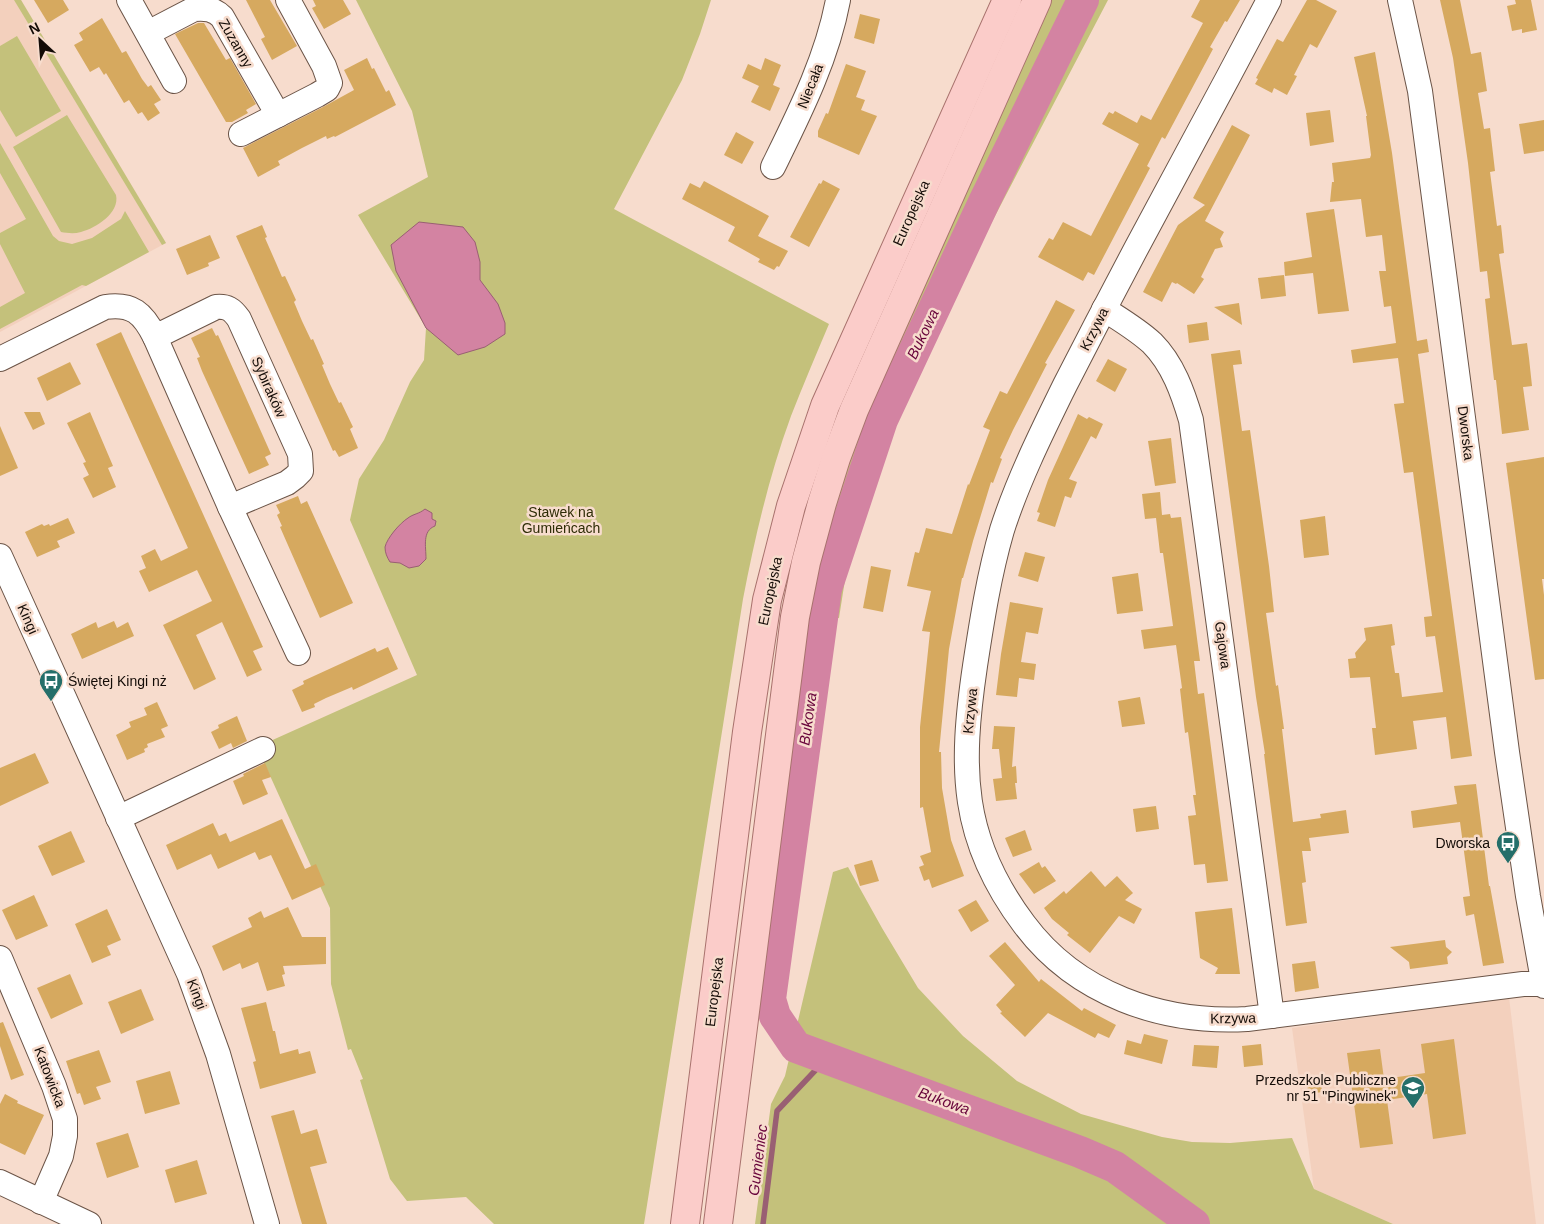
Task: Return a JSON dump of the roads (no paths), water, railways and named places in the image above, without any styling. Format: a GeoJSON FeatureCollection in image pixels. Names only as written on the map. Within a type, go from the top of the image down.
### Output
{"type":"FeatureCollection","features":[{"type":"Feature","properties":{"kind":"main road","name":"Europejska"},"geometry":{"type":"LineString","coordinates":[[684,1224],[747,732],[767,600],[782,538],[804,465],[826,406],[1007,0]]}},
{"type":"Feature","properties":{"kind":"main road","name":"Europejska"},"geometry":{"type":"LineString","coordinates":[[718,1224],[794,626],[806,562],[836,458],[865,382],[1037,0]]}},
{"type":"Feature","properties":{"kind":"street"},"geometry":{"type":"LineString","coordinates":[[129,0],[174,81]]}},
{"type":"Feature","properties":{"kind":"street"},"geometry":{"type":"LineString","coordinates":[[241,134],[327,90],[330,83],[324,66],[288,0]]}},
{"type":"Feature","properties":{"kind":"street","name":"Niecała"},"geometry":{"type":"LineString","coordinates":[[773,167],[806,100],[826,45],[838,0]]}},
{"type":"Feature","properties":{"kind":"street","name":"Krzywa"},"geometry":{"type":"LineString","coordinates":[[1269,0],[1104,309],[1048,421],[1014,497],[994,560],[980,636],[966,738],[967,790],[972,819],[986,859],[1001,889],[1017,915],[1041,946],[1088,983],[1131,1003],[1154,1010],[1179,1016],[1230,1020],[1523,984],[1544,985]]}},
{"type":"Feature","properties":{"kind":"street","name":"Dworska"},"geometry":{"type":"LineString","coordinates":[[1400,0],[1420,91],[1502,710],[1534,869],[1544,985]]}},
{"type":"Feature","properties":{"kind":"street","name":"Zuzanny"},"geometry":{"type":"LineString","coordinates":[[148,34],[194,9],[202,8],[217,12],[222,17],[278,115]]}},
{"type":"Feature","properties":{"kind":"street"},"geometry":{"type":"LineString","coordinates":[[0,359],[105,306],[127,307],[144,318],[155,337],[230,507],[298,653]]}},
{"type":"Feature","properties":{"kind":"street","name":"Sybiraków"},"geometry":{"type":"LineString","coordinates":[[155,337],[216,307],[224,306],[230,308],[238,318],[296,445],[302,462],[301,471],[295,477],[286,483],[230,507]]}},
{"type":"Feature","properties":{"kind":"street","name":"Gajowa"},"geometry":{"type":"LineString","coordinates":[[1104,309],[1142,334],[1160,352],[1176,378],[1191,420],[1272,1016]]}},
{"type":"Feature","properties":{"kind":"street","name":"Kingi"},"geometry":{"type":"LineString","coordinates":[[2,566],[181,955],[218,1054],[268,1224]]}},
{"type":"Feature","properties":{"kind":"street"},"geometry":{"type":"LineString","coordinates":[[118,818],[263,749]]}},
{"type":"Feature","properties":{"kind":"street","name":"Katowicka"},"geometry":{"type":"LineString","coordinates":[[0,958],[60,1100],[66,1127],[61,1156],[41,1202]]}},
{"type":"Feature","properties":{"kind":"street"},"geometry":{"type":"LineString","coordinates":[[0,999],[23,1010]]}},
{"type":"Feature","properties":{"kind":"street","name":"Kingi"},"geometry":{"type":"LineString","coordinates":[[251,1224],[254,1178]]}},
{"type":"Feature","properties":{"kind":"street"},"geometry":{"type":"LineString","coordinates":[[0,1182],[89,1224]]}},
{"type":"Feature","properties":{"kind":"waterway","name":"Bukowa"},"geometry":{"type":"LineString","coordinates":[[1083,0],[985,200],[882,420],[826,589],[770,999],[775,1016],[796,1047],[1080,1152],[1115,1167],[1194,1224]]}},
{"type":"Feature","properties":{"kind":"waterway","name":"Gumieniec"},"geometry":{"type":"LineString","coordinates":[[763,1224],[777,1111],[827,1058]]}},
{"type":"Feature","properties":{"kind":"place","name":"Świętej Kingi nż"},"geometry":{"type":"Point","coordinates":[51,702]}},
{"type":"Feature","properties":{"kind":"place","name":"Dworska"},"geometry":{"type":"Point","coordinates":[1508,864]}},
{"type":"Feature","properties":{"kind":"place","name":"Przedszkole Publiczne nr 51 \"Pingwinek\""},"geometry":{"type":"Point","coordinates":[1413,1109]}},
{"type":"Feature","properties":{"kind":"park label","name":"Stawek na Gumieńcach"},"geometry":{"type":"Point","coordinates":[561,520]}}]}
